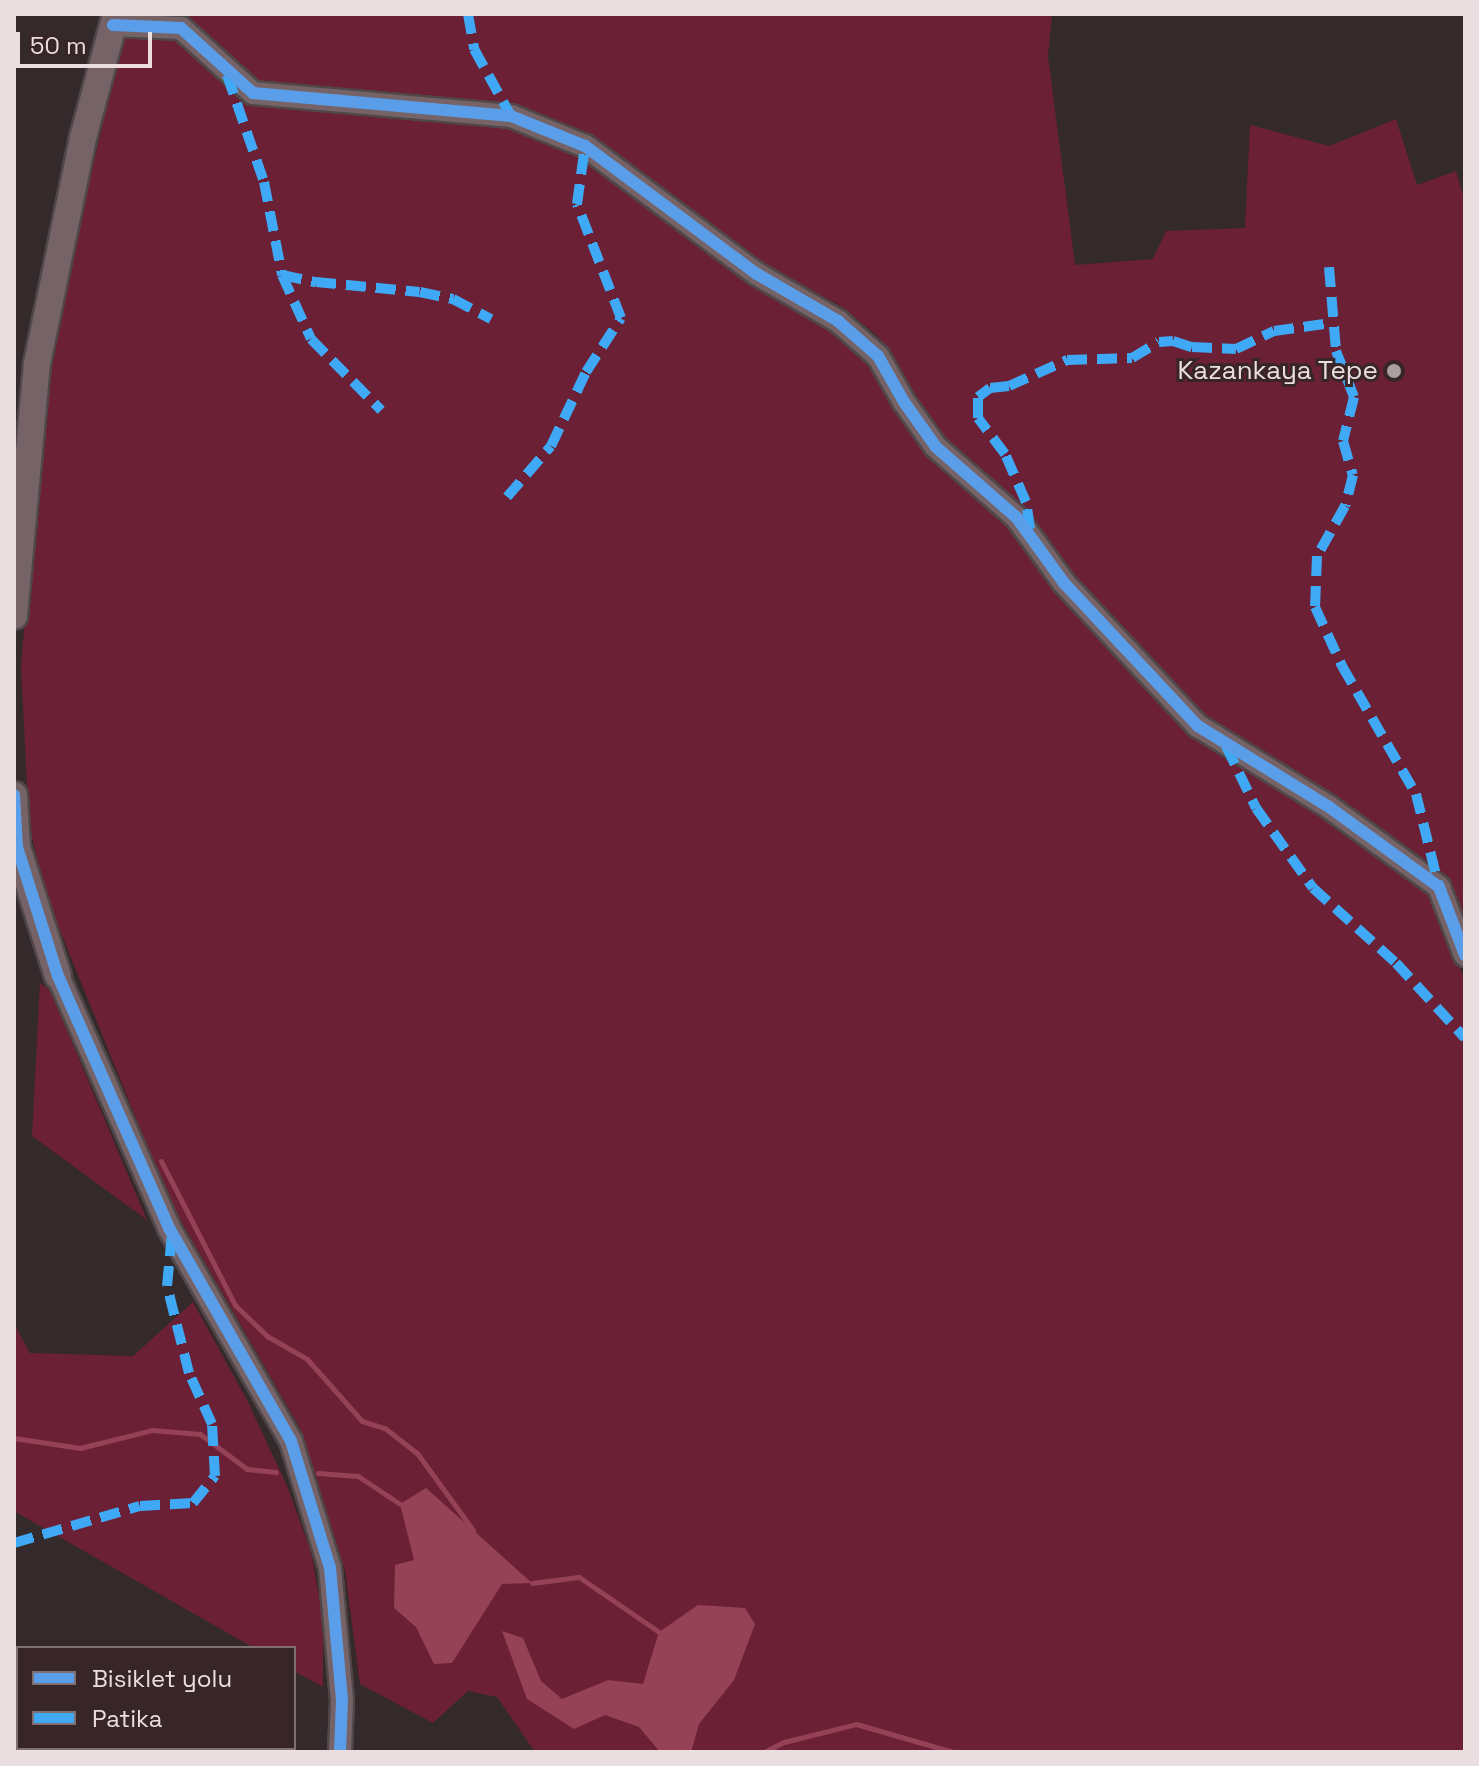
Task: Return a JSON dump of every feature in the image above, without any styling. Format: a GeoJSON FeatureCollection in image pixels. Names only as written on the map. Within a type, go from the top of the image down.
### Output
{"type":"FeatureCollection","features":[{"type":"Feature","properties":{"kind":"street"},"geometry":{"type":"LineString","coordinates":[[14,616],[37,364],[83,138],[115,19],[181,28],[253,93],[511,116],[585,146],[757,274],[838,321],[878,356],[904,402],[936,447],[1017,518],[1064,583],[1198,726],[1329,807],[1439,887],[1465,955]]}},
{"type":"Feature","properties":{"kind":"street"},"geometry":{"type":"LineString","coordinates":[[14,795],[17,847],[58,976],[169,1228],[291,1441],[330,1568],[342,1700],[340,1752]]}},
{"type":"Feature","properties":{"kind":"shaded area"},"geometry":{"type":"Polygon","coordinates":[[[130,14],[1052,14],[1048,56],[1075,265],[1153,259],[1166,231],[1245,228],[1250,125],[1329,146],[1396,119],[1417,185],[1456,171],[1465,201],[1465,924],[1443,879],[1202,718],[938,436],[878,336],[836,303],[759,265],[586,133],[493,104],[258,85],[185,19],[130,14]]]}},
{"type":"Feature","properties":{"kind":"shaded area"},"geometry":{"type":"Polygon","coordinates":[[[123,35],[179,35],[254,104],[507,125],[591,158],[831,324],[866,361],[925,448],[959,483],[1025,539],[1142,675],[1431,893],[1465,981],[1465,1752],[535,1752],[497,1697],[468,1691],[433,1723],[360,1684],[345,1571],[301,1430],[169,1200],[46,896],[29,825],[21,667],[42,418],[80,222],[123,35]]]}},
{"type":"Feature","properties":{"kind":"shaded area"},"geometry":{"type":"Polygon","coordinates":[[[40,983],[50,990],[147,1220],[32,1136],[40,983]]]}},
{"type":"Feature","properties":{"kind":"shaded area"},"geometry":{"type":"Polygon","coordinates":[[[193,1302],[248,1402],[287,1486],[311,1551],[323,1618],[323,1687],[296,1672],[296,1646],[250,1646],[14,1511],[14,1324],[30,1353],[133,1356],[193,1302]]]}},
{"type":"Feature","properties":{"kind":"shaded area"},"geometry":{"type":"Polygon","coordinates":[[[426,1488],[532,1583],[502,1584],[452,1663],[434,1664],[416,1627],[394,1608],[395,1565],[414,1560],[400,1504],[426,1488]]]}},
{"type":"Feature","properties":{"kind":"shaded area"},"geometry":{"type":"Polygon","coordinates":[[[698,1605],[745,1608],[755,1624],[734,1680],[699,1724],[691,1752],[660,1752],[639,1727],[605,1715],[574,1729],[527,1699],[502,1631],[523,1638],[541,1681],[562,1699],[608,1680],[643,1684],[659,1632],[698,1605]]]}},
{"type":"Feature","properties":{"kind":"waterway"},"geometry":{"type":"LineString","coordinates":[[161,1161],[235,1305],[267,1336],[307,1359],[362,1421],[386,1429],[417,1453],[473,1530]]}},
{"type":"Feature","properties":{"kind":"waterway"},"geometry":{"type":"LineString","coordinates":[[14,1438],[80,1448],[152,1430],[200,1434],[247,1469],[276,1472]]}},
{"type":"Feature","properties":{"kind":"waterway"},"geometry":{"type":"LineString","coordinates":[[318,1473],[358,1476],[400,1504]]}},
{"type":"Feature","properties":{"kind":"waterway"},"geometry":{"type":"LineString","coordinates":[[532,1583],[579,1577],[659,1632]]}},
{"type":"Feature","properties":{"kind":"waterway"},"geometry":{"type":"LineString","coordinates":[[764,1752],[784,1742],[856,1724],[953,1752]]}},
{"type":"Feature","properties":{"kind":"marked path"},"geometry":{"type":"LineString","coordinates":[[468,14],[474,49],[511,116]]}},
{"type":"Feature","properties":{"kind":"marked path"},"geometry":{"type":"LineString","coordinates":[[227,75],[264,182],[282,275],[311,339],[381,410]]}},
{"type":"Feature","properties":{"kind":"marked path"},"geometry":{"type":"LineString","coordinates":[[507,497],[551,446],[586,372],[621,318],[577,204],[585,146]]}},
{"type":"Feature","properties":{"kind":"marked path"},"geometry":{"type":"LineString","coordinates":[[1329,267],[1336,351],[1354,397],[1343,441],[1353,475],[1345,506],[1317,556],[1315,607],[1342,666],[1416,794],[1439,887]]}},
{"type":"Feature","properties":{"kind":"marked path"},"geometry":{"type":"LineString","coordinates":[[282,275],[316,282],[420,292],[453,299],[491,319]]}},
{"type":"Feature","properties":{"kind":"marked path"},"geometry":{"type":"LineString","coordinates":[[1030,529],[1026,502],[1005,454],[978,418],[978,397],[990,388],[1009,386],[1067,360],[1132,358],[1159,342],[1236,349],[1274,331],[1331,323]]}},
{"type":"Feature","properties":{"kind":"marked path"},"geometry":{"type":"LineString","coordinates":[[1226,746],[1256,808],[1313,888],[1396,963],[1465,1038]]}},
{"type":"Feature","properties":{"kind":"marked path"},"geometry":{"type":"LineString","coordinates":[[14,1543],[140,1506],[193,1503],[215,1476],[212,1424],[189,1373],[167,1286],[172,1234]]}},
{"type":"Feature","properties":{"kind":"cycle path"},"geometry":{"type":"LineString","coordinates":[[113,25],[181,28],[253,93],[511,116],[585,146],[757,274],[838,321],[878,356],[904,402],[936,447],[1017,518],[1064,583],[1198,726],[1329,807],[1439,887],[1465,955]]}},
{"type":"Feature","properties":{"kind":"cycle path"},"geometry":{"type":"LineString","coordinates":[[14,795],[17,847],[58,976],[169,1228],[291,1441],[330,1568],[342,1700],[340,1752]]}},
{"type":"Feature","properties":{"kind":"place","name":"Kazankaya Tepe"},"geometry":{"type":"Point","coordinates":[1394,371]}}]}
